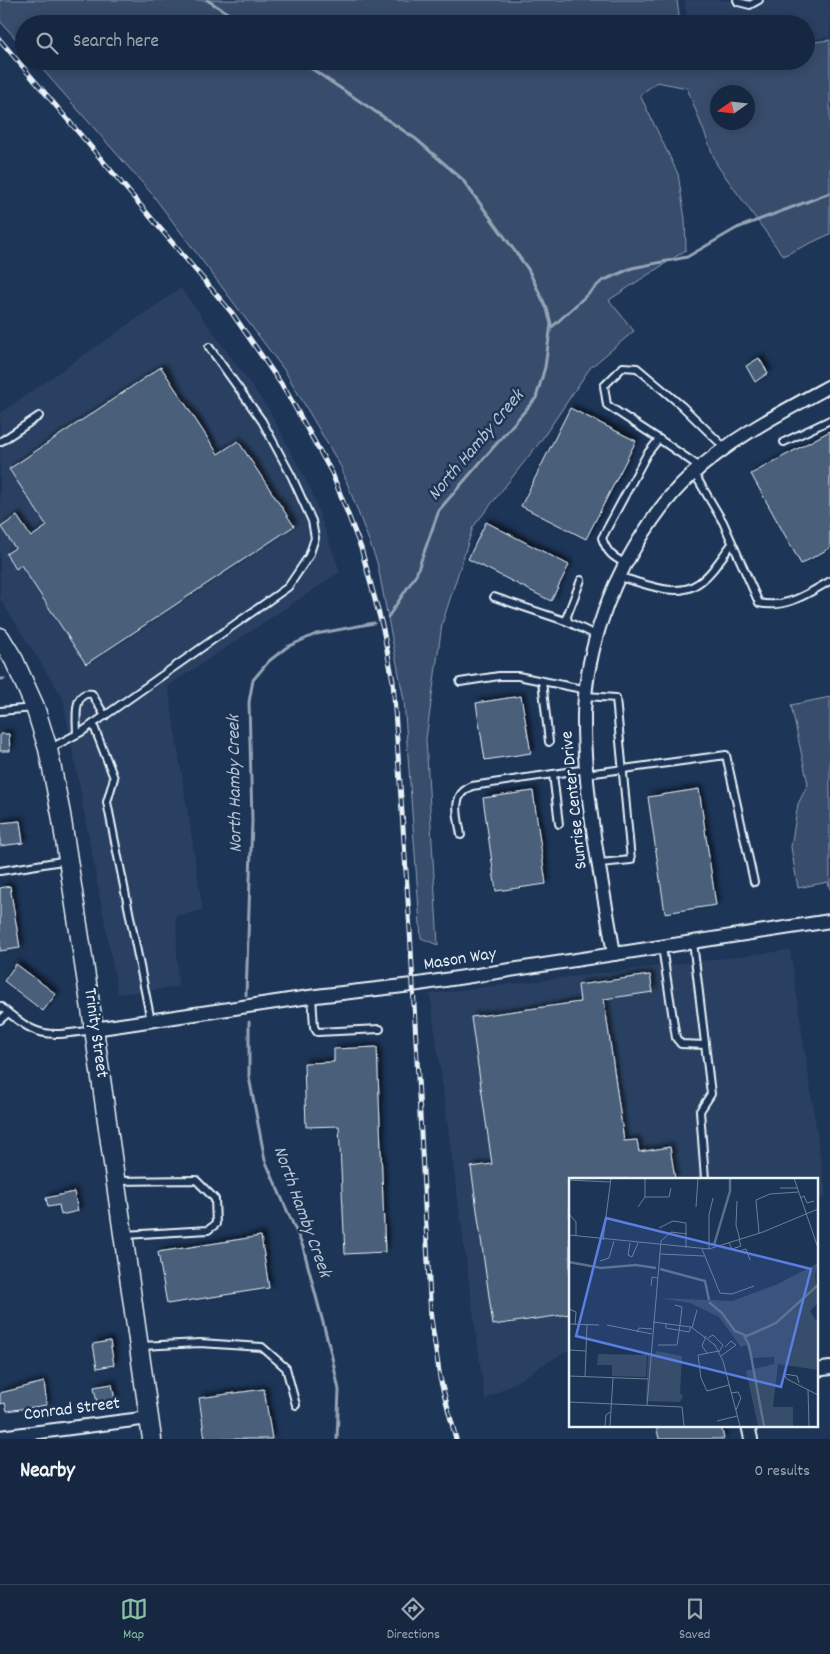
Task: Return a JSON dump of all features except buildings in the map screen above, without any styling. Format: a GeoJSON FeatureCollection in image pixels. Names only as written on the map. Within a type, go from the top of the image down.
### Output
{"type":"FeatureCollection","features":[{"type":"Feature","properties":{"kind":"street","name":"Sunrise Center Drive"},"geometry":{"type":"LineString","coordinates":[[614,954],[587,771],[584,722],[589,668],[609,597],[625,563],[663,505],[697,470],[751,430],[829,390]]}},
{"type":"Feature","properties":{"kind":"street","name":"Trinity Street"},"geometry":{"type":"LineString","coordinates":[[0,637],[14,660],[35,708],[48,749],[69,860],[152,1439]]}},
{"type":"Feature","properties":{"kind":"street","name":"Mason Way"},"geometry":{"type":"LineString","coordinates":[[94,1029],[151,1022],[312,996],[412,985],[830,921]]}},
{"type":"Feature","properties":{"kind":"street","name":"Conrad Street"},"geometry":{"type":"LineString","coordinates":[[0,1437],[149,1418]]}},
{"type":"Feature","properties":{"kind":"street"},"geometry":{"type":"LineString","coordinates":[[748,1426],[751,1439]]}},
{"type":"Feature","properties":{"kind":"lane"},"geometry":{"type":"LineString","coordinates":[[737,0],[738,2],[750,4],[759,0]]}},
{"type":"Feature","properties":{"kind":"lane"},"geometry":{"type":"LineString","coordinates":[[48,749],[77,734],[105,716],[288,587],[309,556],[315,538],[312,521],[292,477],[262,421],[209,347]]}},
{"type":"Feature","properties":{"kind":"lane"},"geometry":{"type":"LineString","coordinates":[[725,448],[682,406],[637,368],[624,367],[604,386],[607,406],[659,439],[697,470],[723,522],[758,603],[771,606],[792,602],[830,581]]}},
{"type":"Feature","properties":{"kind":"lane"},"geometry":{"type":"LineString","coordinates":[[0,442],[39,416]]}},
{"type":"Feature","properties":{"kind":"lane"},"geometry":{"type":"LineString","coordinates":[[784,442],[830,420]]}},
{"type":"Feature","properties":{"kind":"lane"},"geometry":{"type":"LineString","coordinates":[[625,563],[612,557],[606,550],[602,538],[647,454],[659,439]]}},
{"type":"Feature","properties":{"kind":"lane"},"geometry":{"type":"LineString","coordinates":[[619,577],[660,588],[688,589],[699,584],[732,544]]}},
{"type":"Feature","properties":{"kind":"lane"},"geometry":{"type":"LineString","coordinates":[[568,622],[567,616],[581,580]]}},
{"type":"Feature","properties":{"kind":"lane"},"geometry":{"type":"LineString","coordinates":[[494,597],[568,622],[598,636]]}},
{"type":"Feature","properties":{"kind":"lane"},"geometry":{"type":"LineString","coordinates":[[460,682],[499,676],[518,676],[586,693],[616,698],[621,769],[632,860],[600,863]]}},
{"type":"Feature","properties":{"kind":"lane"},"geometry":{"type":"LineString","coordinates":[[542,681],[549,742]]}},
{"type":"Feature","properties":{"kind":"lane"},"geometry":{"type":"LineString","coordinates":[[77,734],[77,704],[80,696],[86,693],[92,694],[105,716]]}},
{"type":"Feature","properties":{"kind":"lane"},"geometry":{"type":"LineString","coordinates":[[0,711],[35,708]]}},
{"type":"Feature","properties":{"kind":"lane"},"geometry":{"type":"LineString","coordinates":[[93,724],[114,778],[107,802],[151,1022]]}},
{"type":"Feature","properties":{"kind":"lane"},"geometry":{"type":"LineString","coordinates":[[461,835],[456,804],[464,789],[472,786],[553,774],[621,769],[726,756],[754,882]]}},
{"type":"Feature","properties":{"kind":"lane"},"geometry":{"type":"LineString","coordinates":[[553,774],[559,824]]}},
{"type":"Feature","properties":{"kind":"lane"},"geometry":{"type":"LineString","coordinates":[[0,871],[69,860]]}},
{"type":"Feature","properties":{"kind":"lane"},"geometry":{"type":"LineString","coordinates":[[693,942],[711,1094],[700,1111],[705,1178]]}},
{"type":"Feature","properties":{"kind":"lane"},"geometry":{"type":"LineString","coordinates":[[662,947],[676,1038],[680,1044],[705,1045]]}},
{"type":"Feature","properties":{"kind":"lane"},"geometry":{"type":"LineString","coordinates":[[312,996],[314,1026],[317,1032],[380,1029]]}},
{"type":"Feature","properties":{"kind":"lane"},"geometry":{"type":"LineString","coordinates":[[0,1006],[37,1033],[63,1034],[94,1029]]}},
{"type":"Feature","properties":{"kind":"lane"},"geometry":{"type":"LineString","coordinates":[[0,1020],[8,1013]]}},
{"type":"Feature","properties":{"kind":"lane"},"geometry":{"type":"LineString","coordinates":[[116,1181],[196,1180],[215,1199],[216,1224],[208,1230],[124,1235]]}},
{"type":"Feature","properties":{"kind":"lane"},"geometry":{"type":"LineString","coordinates":[[139,1346],[200,1344],[262,1347],[286,1368],[296,1404]]}},
{"type":"Feature","properties":{"kind":"shaded area"},"geometry":{"type":"Polygon","coordinates":[[[0,0],[677,0],[679,15],[15,15],[15,38],[0,21],[0,0]]]}},
{"type":"Feature","properties":{"kind":"shaded area"},"geometry":{"type":"Polygon","coordinates":[[[685,0],[830,0],[830,37],[815,39],[815,15],[686,15],[685,0]]]}},
{"type":"Feature","properties":{"kind":"shaded area"},"geometry":{"type":"Polygon","coordinates":[[[830,40],[830,234],[783,256],[717,165],[687,88],[657,82],[640,95],[678,174],[685,219],[686,250],[609,300],[634,331],[590,368],[540,442],[473,527],[442,624],[426,739],[438,945],[421,938],[404,700],[377,562],[341,467],[285,371],[152,194],[43,70],[815,70],[815,42],[830,40]]]}},
{"type":"Feature","properties":{"kind":"shaded area"},"geometry":{"type":"Polygon","coordinates":[[[181,288],[269,410],[311,490],[340,572],[168,686],[203,910],[176,916],[178,987],[118,994],[63,698],[0,599],[0,413],[181,288]]]}},
{"type":"Feature","properties":{"kind":"shaded area"},"geometry":{"type":"Polygon","coordinates":[[[830,697],[830,889],[828,882],[798,888],[791,847],[798,804],[808,784],[791,705],[830,697]]]}},
{"type":"Feature","properties":{"kind":"shaded area"},"geometry":{"type":"Polygon","coordinates":[[[790,950],[826,1196],[818,1201],[818,1178],[569,1178],[569,1350],[485,1400],[430,994],[790,950]]]}},
{"type":"Feature","properties":{"kind":"waterway","name":"North Hamby Creek"},"geometry":{"type":"LineString","coordinates":[[207,0],[231,15]]}},
{"type":"Feature","properties":{"kind":"waterway","name":"North Hamby Creek"},"geometry":{"type":"LineString","coordinates":[[313,70],[416,139],[462,179],[528,269],[547,309],[551,324],[545,367],[536,398],[439,510],[416,575],[388,617]]}},
{"type":"Feature","properties":{"kind":"waterway"},"geometry":{"type":"LineString","coordinates":[[552,327],[602,281],[632,268],[687,257],[737,228],[830,193]]}},
{"type":"Feature","properties":{"kind":"waterway","name":"North Hamby Creek"},"geometry":{"type":"LineString","coordinates":[[246,995],[252,821],[249,702],[253,680],[269,661],[287,647],[316,634],[374,623]]}},
{"type":"Feature","properties":{"kind":"waterway","name":"North Hamby Creek"},"geometry":{"type":"LineString","coordinates":[[249,1022],[249,1077],[265,1160],[303,1247],[331,1353],[339,1390],[337,1439]]}},
{"type":"Feature","properties":{"kind":"railway"},"geometry":{"type":"LineString","coordinates":[[0,40],[15,58]]}},
{"type":"Feature","properties":{"kind":"railway"},"geometry":{"type":"LineString","coordinates":[[25,70],[232,313],[286,391],[332,473],[361,548],[383,629],[393,681],[410,930],[431,1318],[440,1378],[456,1439]]}}]}
